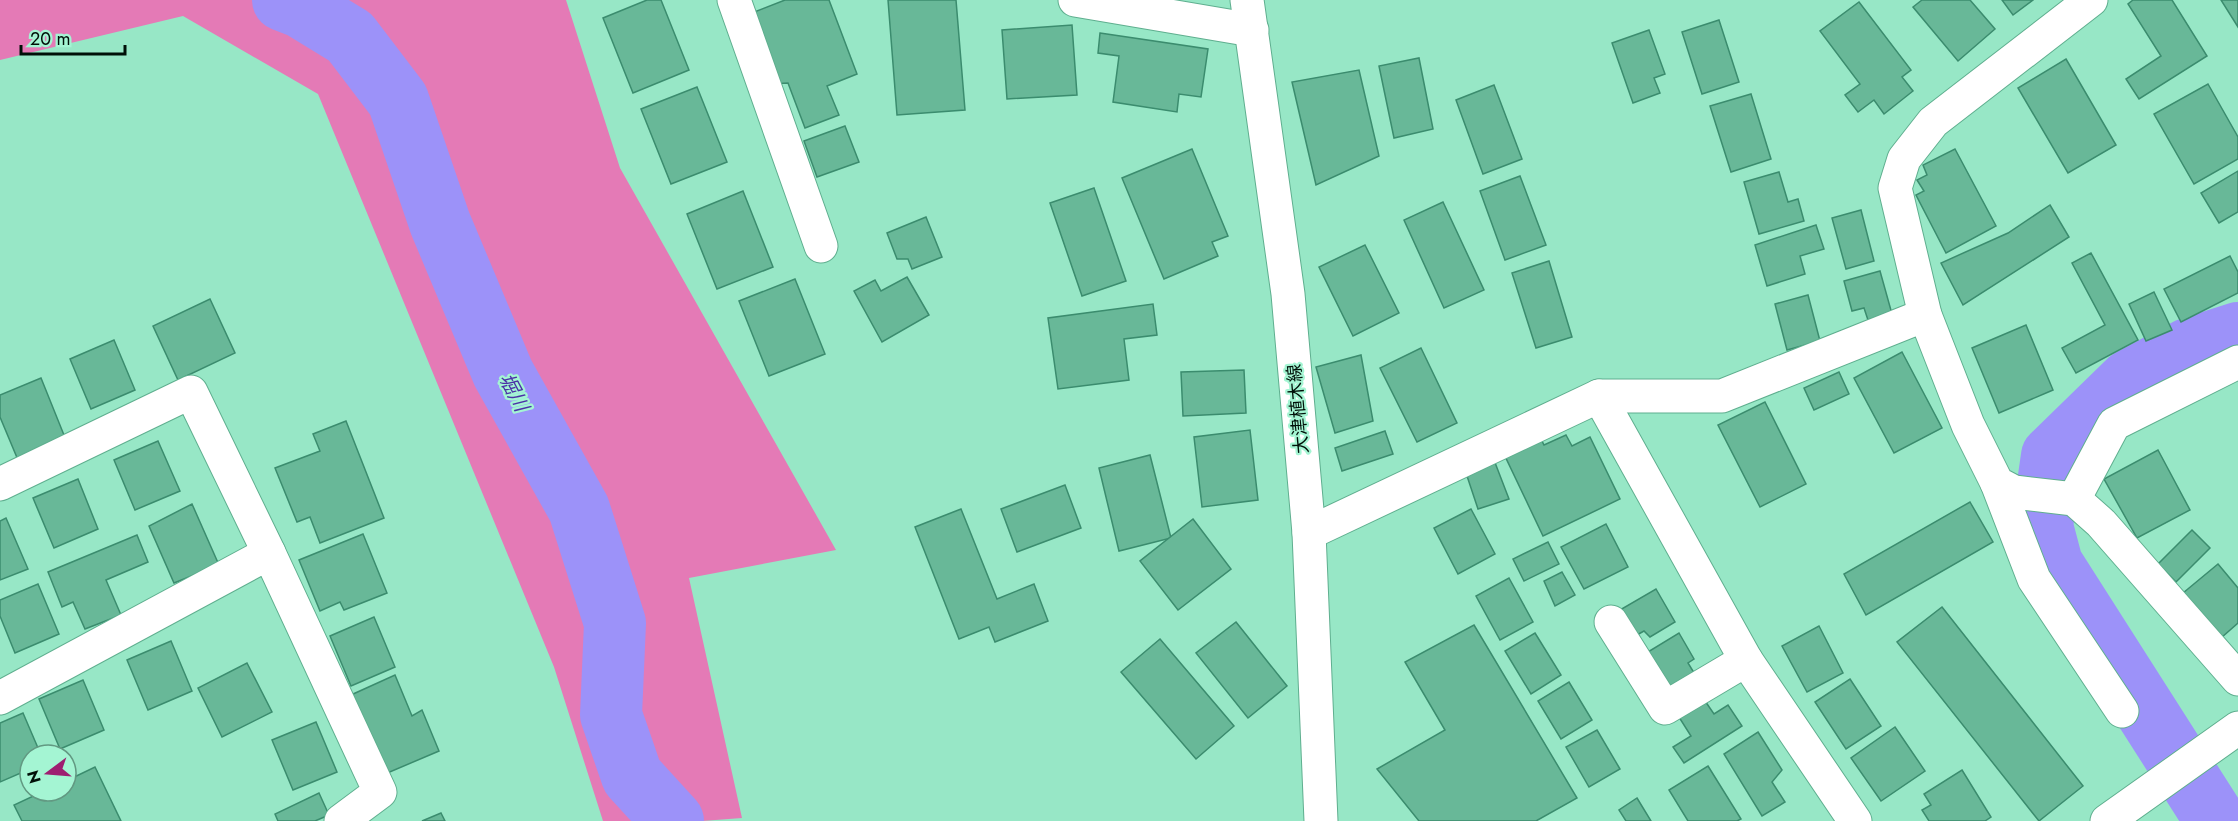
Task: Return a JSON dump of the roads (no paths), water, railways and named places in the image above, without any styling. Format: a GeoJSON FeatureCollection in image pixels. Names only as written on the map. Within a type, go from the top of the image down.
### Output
{"type":"FeatureCollection","features":[{"type":"Feature","properties":{"kind":"street"},"geometry":{"type":"LineString","coordinates":[[734,0],[821,246]]}},
{"type":"Feature","properties":{"kind":"street"},"geometry":{"type":"LineString","coordinates":[[1075,0],[1250,15]]}},
{"type":"Feature","properties":{"kind":"street"},"geometry":{"type":"LineString","coordinates":[[2091,0],[1933,122],[1904,159],[1895,188],[1925,315],[1968,425],[1997,483],[2034,579],[2122,711]]}},
{"type":"Feature","properties":{"kind":"street","name":"大津植木線"},"geometry":{"type":"LineString","coordinates":[[1250,15],[1288,294],[1310,533],[1322,821]]}},
{"type":"Feature","properties":{"kind":"street"},"geometry":{"type":"LineString","coordinates":[[1310,533],[1599,396],[1722,396],[1925,315]]}},
{"type":"Feature","properties":{"kind":"street"},"geometry":{"type":"LineString","coordinates":[[2074,499],[2114,424],[2238,362]]}},
{"type":"Feature","properties":{"kind":"street"},"geometry":{"type":"LineString","coordinates":[[0,484],[191,393],[269,553],[380,792],[341,821]]}},
{"type":"Feature","properties":{"kind":"street"},"geometry":{"type":"LineString","coordinates":[[1599,396],[1746,660],[1855,821]]}},
{"type":"Feature","properties":{"kind":"street"},"geometry":{"type":"LineString","coordinates":[[1997,483],[2014,492],[2074,499],[2101,523],[2238,679]]}},
{"type":"Feature","properties":{"kind":"street"},"geometry":{"type":"LineString","coordinates":[[0,698],[269,553]]}},
{"type":"Feature","properties":{"kind":"street"},"geometry":{"type":"LineString","coordinates":[[1611,622],[1665,708],[1746,660]]}},
{"type":"Feature","properties":{"kind":"street"},"geometry":{"type":"LineString","coordinates":[[2107,821],[2238,728]]}},
{"type":"Feature","properties":{"kind":"waterway","name":"堀川"},"geometry":{"type":"LineString","coordinates":[[283,0],[301,7],[350,37],[398,100],[440,223],[503,373],[579,509],[615,623],[611,715],[632,776],[673,821]]}},
{"type":"Feature","properties":{"kind":"waterway"},"geometry":{"type":"LineString","coordinates":[[2216,821],[2052,564],[2042,526],[2052,456],[2130,380],[2188,349],[2238,333]]}}]}
